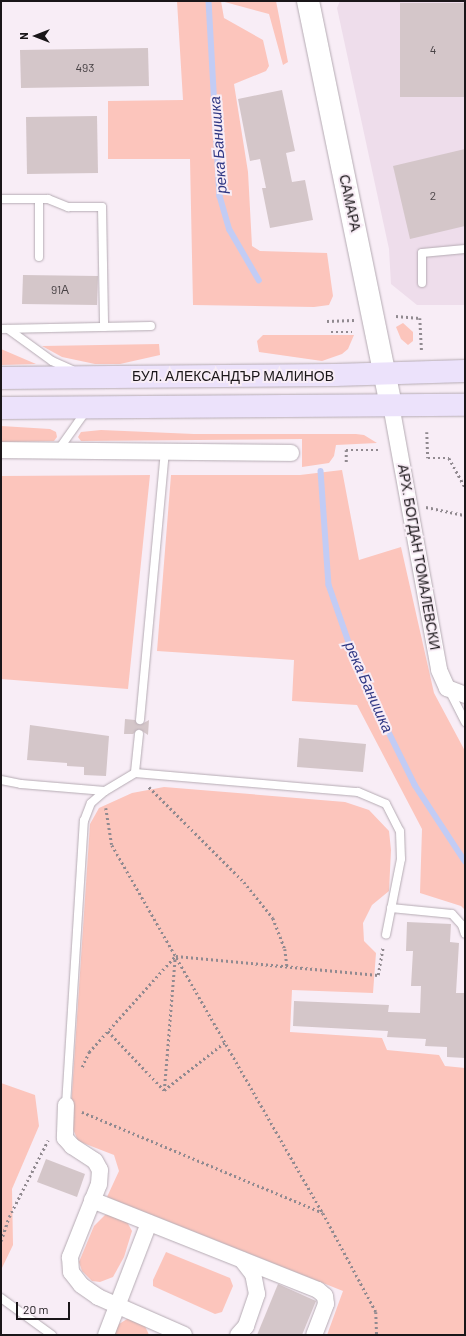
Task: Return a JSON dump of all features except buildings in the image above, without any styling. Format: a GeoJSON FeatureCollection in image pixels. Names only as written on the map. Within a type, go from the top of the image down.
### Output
{"type":"FeatureCollection","features":[{"type":"Feature","properties":{"kind":"main road","name":"БУЛ. АЛЕКСАНДЪР МАЛИНОВ"},"geometry":{"type":"LineString","coordinates":[[1,378],[465,371]]}},
{"type":"Feature","properties":{"kind":"main road"},"geometry":{"type":"LineString","coordinates":[[1,408],[465,405]]}},
{"type":"Feature","properties":{"kind":"street","name":"САМАРА"},"geometry":{"type":"LineString","coordinates":[[308,1],[391,405]]}},
{"type":"Feature","properties":{"kind":"street","name":"АРХ. БОГДАН ТОМАЛЕВСКИ"},"geometry":{"type":"LineString","coordinates":[[391,405],[440,670],[447,688]]}},
{"type":"Feature","properties":{"kind":"street"},"geometry":{"type":"LineString","coordinates":[[1,450],[59,449],[291,453]]}},
{"type":"Feature","properties":{"kind":"street"},"geometry":{"type":"LineString","coordinates":[[447,688],[465,695]]}},
{"type":"Feature","properties":{"kind":"street"},"geometry":{"type":"LineString","coordinates":[[66,1105],[65,1138],[72,1146],[95,1161],[100,1170],[99,1184],[70,1257],[71,1272],[81,1285],[98,1297],[117,1305],[162,1330],[184,1335]]}},
{"type":"Feature","properties":{"kind":"street"},"geometry":{"type":"LineString","coordinates":[[92,1200],[318,1290],[325,1296],[326,1304],[314,1335]]}},
{"type":"Feature","properties":{"kind":"street"},"geometry":{"type":"LineString","coordinates":[[106,1335],[149,1223]]}},
{"type":"Feature","properties":{"kind":"street"},"geometry":{"type":"LineString","coordinates":[[238,1335],[246,1326],[257,1294],[253,1274],[242,1260]]}},
{"type":"Feature","properties":{"kind":"lane"},"geometry":{"type":"LineString","coordinates":[[1,199],[48,199],[68,207],[102,207],[104,327]]}},
{"type":"Feature","properties":{"kind":"lane"},"geometry":{"type":"LineString","coordinates":[[39,199],[39,257]]}},
{"type":"Feature","properties":{"kind":"lane"},"geometry":{"type":"LineString","coordinates":[[422,283],[422,253],[465,249]]}},
{"type":"Feature","properties":{"kind":"lane"},"geometry":{"type":"LineString","coordinates":[[4,329],[151,326]]}},
{"type":"Feature","properties":{"kind":"lane"},"geometry":{"type":"LineString","coordinates":[[4,329],[52,361],[91,377]]}},
{"type":"Feature","properties":{"kind":"lane"},"geometry":{"type":"LineString","coordinates":[[59,449],[89,407]]}},
{"type":"Feature","properties":{"kind":"lane"},"geometry":{"type":"LineString","coordinates":[[140,720],[165,451]]}},
{"type":"Feature","properties":{"kind":"lane"},"geometry":{"type":"LineString","coordinates":[[447,688],[465,722]]}},
{"type":"Feature","properties":{"kind":"lane"},"geometry":{"type":"LineString","coordinates":[[135,774],[139,734]]}},
{"type":"Feature","properties":{"kind":"lane"},"geometry":{"type":"LineString","coordinates":[[66,1105],[84,821],[91,803],[105,791],[135,774],[358,792],[386,804],[400,831],[401,859],[386,935]]}},
{"type":"Feature","properties":{"kind":"lane"},"geometry":{"type":"LineString","coordinates":[[1,780],[21,784],[105,791]]}},
{"type":"Feature","properties":{"kind":"lane"},"geometry":{"type":"LineString","coordinates":[[391,908],[452,914],[462,924],[465,934]]}},
{"type":"Feature","properties":{"kind":"lane"},"geometry":{"type":"LineString","coordinates":[[1,1298],[52,1335]]}},
{"type":"Feature","properties":{"kind":"path"},"geometry":{"type":"LineString","coordinates":[[396,316],[420,318],[422,351]]}},
{"type":"Feature","properties":{"kind":"path"},"geometry":{"type":"LineString","coordinates":[[327,321],[354,320]]}},
{"type":"Feature","properties":{"kind":"path"},"geometry":{"type":"LineString","coordinates":[[331,332],[352,332]]}},
{"type":"Feature","properties":{"kind":"path"},"geometry":{"type":"LineString","coordinates":[[427,432],[428,458],[449,458],[465,487]]}},
{"type":"Feature","properties":{"kind":"path"},"geometry":{"type":"LineString","coordinates":[[346,462],[346,450],[381,450]]}},
{"type":"Feature","properties":{"kind":"path"},"geometry":{"type":"LineString","coordinates":[[410,508],[430,507],[465,515]]}},
{"type":"Feature","properties":{"kind":"path"},"geometry":{"type":"LineString","coordinates":[[135,774],[249,888],[273,918],[285,949],[287,966]]}},
{"type":"Feature","properties":{"kind":"path"},"geometry":{"type":"LineString","coordinates":[[105,791],[112,845],[323,1213],[376,1312],[377,1335]]}},
{"type":"Feature","properties":{"kind":"path"},"geometry":{"type":"LineString","coordinates":[[175,956],[378,974],[386,935]]}},
{"type":"Feature","properties":{"kind":"path"},"geometry":{"type":"LineString","coordinates":[[80,1072],[89,1052],[175,956]]}},
{"type":"Feature","properties":{"kind":"path"},"geometry":{"type":"LineString","coordinates":[[164,1090],[175,956]]}},
{"type":"Feature","properties":{"kind":"path"},"geometry":{"type":"LineString","coordinates":[[108,1030],[164,1090]]}},
{"type":"Feature","properties":{"kind":"path"},"geometry":{"type":"LineString","coordinates":[[164,1090],[225,1042]]}},
{"type":"Feature","properties":{"kind":"path"},"geometry":{"type":"LineString","coordinates":[[66,1105],[323,1213]]}},
{"type":"Feature","properties":{"kind":"path"},"geometry":{"type":"LineString","coordinates":[[1,1242],[9,1217],[52,1133]]}},
{"type":"Feature","properties":{"kind":"shaded area"},"geometry":{"type":"Polygon","coordinates":[[[177,1],[221,1],[224,18],[263,40],[269,66],[266,71],[234,84],[248,172],[252,246],[260,251],[327,253],[333,296],[329,305],[314,307],[193,305],[190,159],[108,159],[108,101],[183,100],[177,1]]]}},
{"type":"Feature","properties":{"kind":"shaded area"},"geometry":{"type":"Polygon","coordinates":[[[221,1],[276,1],[288,62],[283,65],[269,14],[221,1]]]}},
{"type":"Feature","properties":{"kind":"shaded area"},"geometry":{"type":"Polygon","coordinates":[[[340,1],[465,1],[465,305],[417,305],[391,284],[389,249],[337,8],[340,1]]]}},
{"type":"Feature","properties":{"kind":"shaded area"},"geometry":{"type":"Polygon","coordinates":[[[403,323],[413,332],[413,341],[408,345],[401,339],[396,327],[403,323]]]}},
{"type":"Feature","properties":{"kind":"shaded area"},"geometry":{"type":"Polygon","coordinates":[[[263,335],[354,335],[348,349],[342,354],[322,361],[259,352],[257,341],[263,335]]]}},
{"type":"Feature","properties":{"kind":"shaded area"},"geometry":{"type":"Polygon","coordinates":[[[159,344],[160,355],[120,364],[95,364],[62,357],[42,346],[159,344]]]}},
{"type":"Feature","properties":{"kind":"shaded area"},"geometry":{"type":"Polygon","coordinates":[[[1,349],[36,364],[1,365],[1,349]]]}},
{"type":"Feature","properties":{"kind":"shaded area"},"geometry":{"type":"Polygon","coordinates":[[[1,426],[50,429],[56,432],[57,437],[54,441],[1,442],[1,426]]]}},
{"type":"Feature","properties":{"kind":"shaded area"},"geometry":{"type":"Polygon","coordinates":[[[101,430],[194,434],[356,434],[364,435],[377,443],[336,445],[334,456],[329,463],[302,467],[302,439],[81,441],[78,437],[81,432],[101,430]]]}},
{"type":"Feature","properties":{"kind":"shaded area"},"geometry":{"type":"Polygon","coordinates":[[[342,470],[359,560],[401,547],[434,693],[465,751],[465,910],[461,906],[420,893],[422,829],[357,705],[292,701],[294,660],[157,651],[171,475],[300,475],[342,470]]]}},
{"type":"Feature","properties":{"kind":"shaded area"},"geometry":{"type":"Polygon","coordinates":[[[150,475],[128,689],[1,679],[1,476],[150,475]]]}},
{"type":"Feature","properties":{"kind":"shaded area"},"geometry":{"type":"Polygon","coordinates":[[[164,787],[345,802],[369,810],[389,831],[391,850],[389,891],[372,905],[363,923],[364,941],[376,953],[373,993],[292,990],[290,1032],[382,1038],[387,1050],[439,1055],[445,1066],[465,1068],[465,1335],[327,1335],[343,1291],[107,1197],[119,1171],[114,1155],[78,1141],[70,1122],[90,824],[99,808],[132,793],[164,787]]]}},
{"type":"Feature","properties":{"kind":"shaded area"},"geometry":{"type":"Polygon","coordinates":[[[1,1083],[35,1095],[39,1126],[12,1189],[13,1245],[1,1270],[1,1083]]]}},
{"type":"Feature","properties":{"kind":"shaded area"},"geometry":{"type":"Polygon","coordinates":[[[105,1215],[118,1215],[127,1222],[132,1231],[124,1257],[113,1277],[100,1282],[92,1281],[82,1271],[79,1262],[94,1226],[105,1215]]]}},
{"type":"Feature","properties":{"kind":"shaded area"},"geometry":{"type":"Polygon","coordinates":[[[166,1252],[230,1278],[233,1286],[222,1312],[215,1314],[153,1286],[153,1280],[166,1252]]]}},
{"type":"Feature","properties":{"kind":"shaded area"},"geometry":{"type":"Polygon","coordinates":[[[127,1319],[134,1319],[145,1326],[149,1335],[112,1335],[116,1326],[127,1319]]]}},
{"type":"Feature","properties":{"kind":"waterway","name":"река Банишка"},"geometry":{"type":"LineString","coordinates":[[209,1],[220,196],[230,230],[259,280]]}},
{"type":"Feature","properties":{"kind":"waterway","name":"река Банишка"},"geometry":{"type":"LineString","coordinates":[[321,471],[329,585],[360,674],[415,785],[465,861]]}}]}
